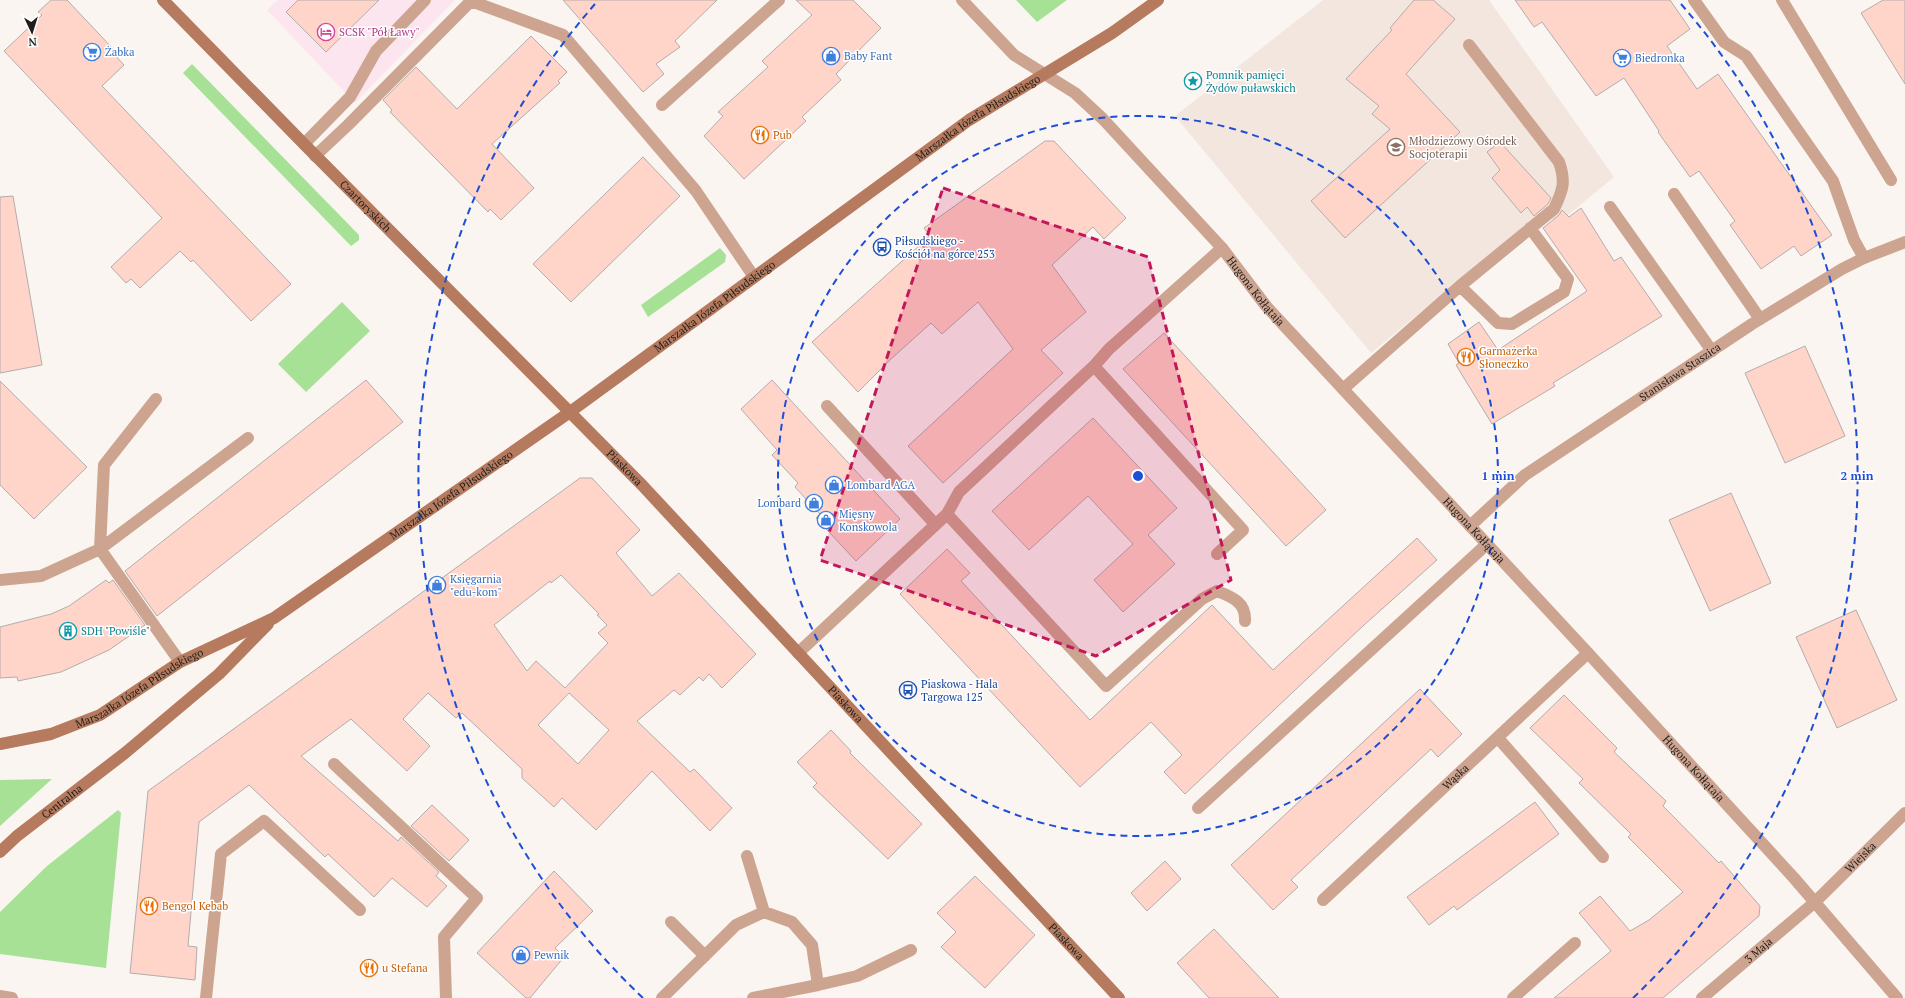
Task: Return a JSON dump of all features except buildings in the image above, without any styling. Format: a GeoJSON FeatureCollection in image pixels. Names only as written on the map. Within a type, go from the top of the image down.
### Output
{"type":"FeatureCollection","features":[{"type":"Feature","properties":{"kind":"main road","name":"Czartoryskich"},"geometry":{"type":"LineString","coordinates":[[163,0],[315,156],[570,412]]}},
{"type":"Feature","properties":{"kind":"main road","name":"Marszałka Józefa Piłsudskiego"},"geometry":{"type":"LineString","coordinates":[[0,744],[51,734],[100,715],[180,662],[274,618],[570,412],[969,120],[1112,33],[1158,0]]}},
{"type":"Feature","properties":{"kind":"main road","name":"Piaskowa"},"geometry":{"type":"LineString","coordinates":[[570,412],[642,485],[1120,998]]}},
{"type":"Feature","properties":{"kind":"main road","name":"Marszałka Józefa Piłsudskiego"},"geometry":{"type":"LineString","coordinates":[[125,753],[219,674],[274,618]]}},
{"type":"Feature","properties":{"kind":"main road","name":"Centralna"},"geometry":{"type":"LineString","coordinates":[[0,852],[17,836],[125,753]]}},
{"type":"Feature","properties":{"kind":"street"},"geometry":{"type":"LineString","coordinates":[[304,144],[350,97],[376,51],[425,0]]}},
{"type":"Feature","properties":{"kind":"street"},"geometry":{"type":"LineString","coordinates":[[662,105],[779,0]]}},
{"type":"Feature","properties":{"kind":"street","name":"Hugona Kołłątaja"},"geometry":{"type":"LineString","coordinates":[[962,0],[1014,55],[1075,93],[1103,119],[1222,248],[1266,306],[1588,653],[1815,902],[1896,998]]}},
{"type":"Feature","properties":{"kind":"street"},"geometry":{"type":"LineString","coordinates":[[1694,0],[1724,42],[1746,56],[1833,181],[1854,240],[1864,258]]}},
{"type":"Feature","properties":{"kind":"street"},"geometry":{"type":"LineString","coordinates":[[1782,0],[1891,180]]}},
{"type":"Feature","properties":{"kind":"street"},"geometry":{"type":"LineString","coordinates":[[315,156],[348,125],[471,1],[563,35],[696,191],[754,277]]}},
{"type":"Feature","properties":{"kind":"street"},"geometry":{"type":"LineString","coordinates":[[1343,388],[1460,286],[1554,209],[1563,191],[1563,175],[1559,162],[1469,45]]}},
{"type":"Feature","properties":{"kind":"street"},"geometry":{"type":"LineString","coordinates":[[1674,194],[1760,319]]}},
{"type":"Feature","properties":{"kind":"street"},"geometry":{"type":"LineString","coordinates":[[1610,207],[1712,351]]}},
{"type":"Feature","properties":{"kind":"street"},"geometry":{"type":"LineString","coordinates":[[1460,286],[1498,323],[1512,324],[1564,292],[1568,279],[1530,228]]}},
{"type":"Feature","properties":{"kind":"street","name":"Stanisława Staszica"},"geometry":{"type":"LineString","coordinates":[[1470,526],[1525,475],[1760,319],[1864,258],[1905,242]]}},
{"type":"Feature","properties":{"kind":"street"},"geometry":{"type":"LineString","coordinates":[[798,653],[947,514],[960,492],[1094,366],[1109,349],[1222,248]]}},
{"type":"Feature","properties":{"kind":"street"},"geometry":{"type":"LineString","coordinates":[[1094,366],[1243,530],[1217,554]]}},
{"type":"Feature","properties":{"kind":"street"},"geometry":{"type":"LineString","coordinates":[[156,399],[104,465],[100,549],[180,662]]}},
{"type":"Feature","properties":{"kind":"street"},"geometry":{"type":"LineString","coordinates":[[827,406],[935,524]]}},
{"type":"Feature","properties":{"kind":"street"},"geometry":{"type":"LineString","coordinates":[[0,580],[41,576],[100,549],[248,438]]}},
{"type":"Feature","properties":{"kind":"street"},"geometry":{"type":"LineString","coordinates":[[947,514],[1106,686],[1202,599],[1217,591],[1236,599],[1245,614],[1245,621]]}},
{"type":"Feature","properties":{"kind":"street"},"geometry":{"type":"LineString","coordinates":[[1198,808],[1487,544]]}},
{"type":"Feature","properties":{"kind":"street","name":"Wąska"},"geometry":{"type":"LineString","coordinates":[[1323,900],[1588,653]]}},
{"type":"Feature","properties":{"kind":"street"},"geometry":{"type":"LineString","coordinates":[[1498,738],[1602,857]]}},
{"type":"Feature","properties":{"kind":"street"},"geometry":{"type":"LineString","coordinates":[[334,764],[477,898],[444,937],[446,998]]}},
{"type":"Feature","properties":{"kind":"street","name":"Wiejska"},"geometry":{"type":"LineString","coordinates":[[1815,902],[1905,813]]}},
{"type":"Feature","properties":{"kind":"street"},"geometry":{"type":"LineString","coordinates":[[206,998],[221,854],[264,820],[360,910]]}},
{"type":"Feature","properties":{"kind":"street"},"geometry":{"type":"LineString","coordinates":[[747,856],[764,912]]}},
{"type":"Feature","properties":{"kind":"street","name":"3 Maja"},"geometry":{"type":"LineString","coordinates":[[1702,998],[1815,902]]}},
{"type":"Feature","properties":{"kind":"street"},"geometry":{"type":"LineString","coordinates":[[662,998],[736,925],[764,912],[792,922],[812,945],[818,985]]}},
{"type":"Feature","properties":{"kind":"street"},"geometry":{"type":"LineString","coordinates":[[671,922],[705,956]]}},
{"type":"Feature","properties":{"kind":"street"},"geometry":{"type":"LineString","coordinates":[[1513,998],[1575,943]]}},
{"type":"Feature","properties":{"kind":"street"},"geometry":{"type":"LineString","coordinates":[[753,998],[857,976],[911,950]]}},
{"type":"Feature","properties":{"kind":"street"},"geometry":{"type":"LineString","coordinates":[[0,996],[12,998]]}},
{"type":"Feature","properties":{"kind":"highlighted area"},"geometry":{"type":"Polygon","coordinates":[[[943,188],[1148,257],[1231,580],[1096,656],[820,560],[943,188]]]}},
{"type":"Feature","properties":{"kind":"shaded area"},"geometry":{"type":"Polygon","coordinates":[[[278,0],[455,0],[355,103],[267,10],[278,0]]]}},
{"type":"Feature","properties":{"kind":"shaded area","name":"Młodzieżowy Ośrodek Socjoterapii"},"geometry":{"type":"Polygon","coordinates":[[[1323,0],[1489,0],[1614,177],[1557,224],[1545,210],[1371,353],[1175,116],[1323,0]]]}},
{"type":"Feature","properties":{"kind":"green space"},"geometry":{"type":"Polygon","coordinates":[[[1016,0],[1067,0],[1037,22],[1016,0]]]}},
{"type":"Feature","properties":{"kind":"green space"},"geometry":{"type":"Polygon","coordinates":[[[192,64],[359,235],[359,240],[351,246],[183,73],[192,64]]]}},
{"type":"Feature","properties":{"kind":"green space"},"geometry":{"type":"Polygon","coordinates":[[[720,248],[726,255],[725,262],[648,317],[641,305],[720,248]]]}},
{"type":"Feature","properties":{"kind":"green space"},"geometry":{"type":"Polygon","coordinates":[[[342,302],[370,331],[306,392],[278,364],[342,302]]]}},
{"type":"Feature","properties":{"kind":"green space"},"geometry":{"type":"Polygon","coordinates":[[[52,779],[0,826],[0,780],[52,779]]]}},
{"type":"Feature","properties":{"kind":"green space"},"geometry":{"type":"Polygon","coordinates":[[[118,810],[121,813],[106,968],[0,954],[0,912],[47,866],[118,810]]]}},
{"type":"Feature","properties":{"kind":"place","name":"SCSK \"Pół Ławy\""},"geometry":{"type":"Point","coordinates":[326,32]}},
{"type":"Feature","properties":{"kind":"place","name":"Żabka"},"geometry":{"type":"Point","coordinates":[92,52]}},
{"type":"Feature","properties":{"kind":"place","name":"Baby Fant"},"geometry":{"type":"Point","coordinates":[831,56]}},
{"type":"Feature","properties":{"kind":"place","name":"Biedronka"},"geometry":{"type":"Point","coordinates":[1622,58]}},
{"type":"Feature","properties":{"kind":"place","name":"Pomnik pamięci Żydów puławskich"},"geometry":{"type":"Point","coordinates":[1193,81]}},
{"type":"Feature","properties":{"kind":"place","name":"Pub"},"geometry":{"type":"Point","coordinates":[760,135]}},
{"type":"Feature","properties":{"kind":"place","name":"Młodzieżowy Ośrodek Socjoterapii"},"geometry":{"type":"Point","coordinates":[1396,147]}},
{"type":"Feature","properties":{"kind":"place","name":"Piłsudskiego - Kościół na górce 253"},"geometry":{"type":"Point","coordinates":[882,247]}},
{"type":"Feature","properties":{"kind":"place","name":"Garmażerka Słoneczko"},"geometry":{"type":"Point","coordinates":[1466,357]}},
{"type":"Feature","properties":{"kind":"place","name":"Lombard AGA"},"geometry":{"type":"Point","coordinates":[834,485]}},
{"type":"Feature","properties":{"kind":"place","name":"Lombard"},"geometry":{"type":"Point","coordinates":[814,503]}},
{"type":"Feature","properties":{"kind":"place","name":"Mięsny Konskowola"},"geometry":{"type":"Point","coordinates":[826,520]}},
{"type":"Feature","properties":{"kind":"place","name":"Księgarnia \"edu-kom\""},"geometry":{"type":"Point","coordinates":[437,585]}},
{"type":"Feature","properties":{"kind":"place","name":"SDH \"Powiśle\""},"geometry":{"type":"Point","coordinates":[68,631]}},
{"type":"Feature","properties":{"kind":"place","name":"Piaskowa - Hala Targowa 125"},"geometry":{"type":"Point","coordinates":[908,690]}},
{"type":"Feature","properties":{"kind":"place","name":"Bengol Kebab"},"geometry":{"type":"Point","coordinates":[149,906]}},
{"type":"Feature","properties":{"kind":"place","name":"Pewnik"},"geometry":{"type":"Point","coordinates":[521,955]}},
{"type":"Feature","properties":{"kind":"place","name":"u Stefana"},"geometry":{"type":"Point","coordinates":[369,968]}}]}
